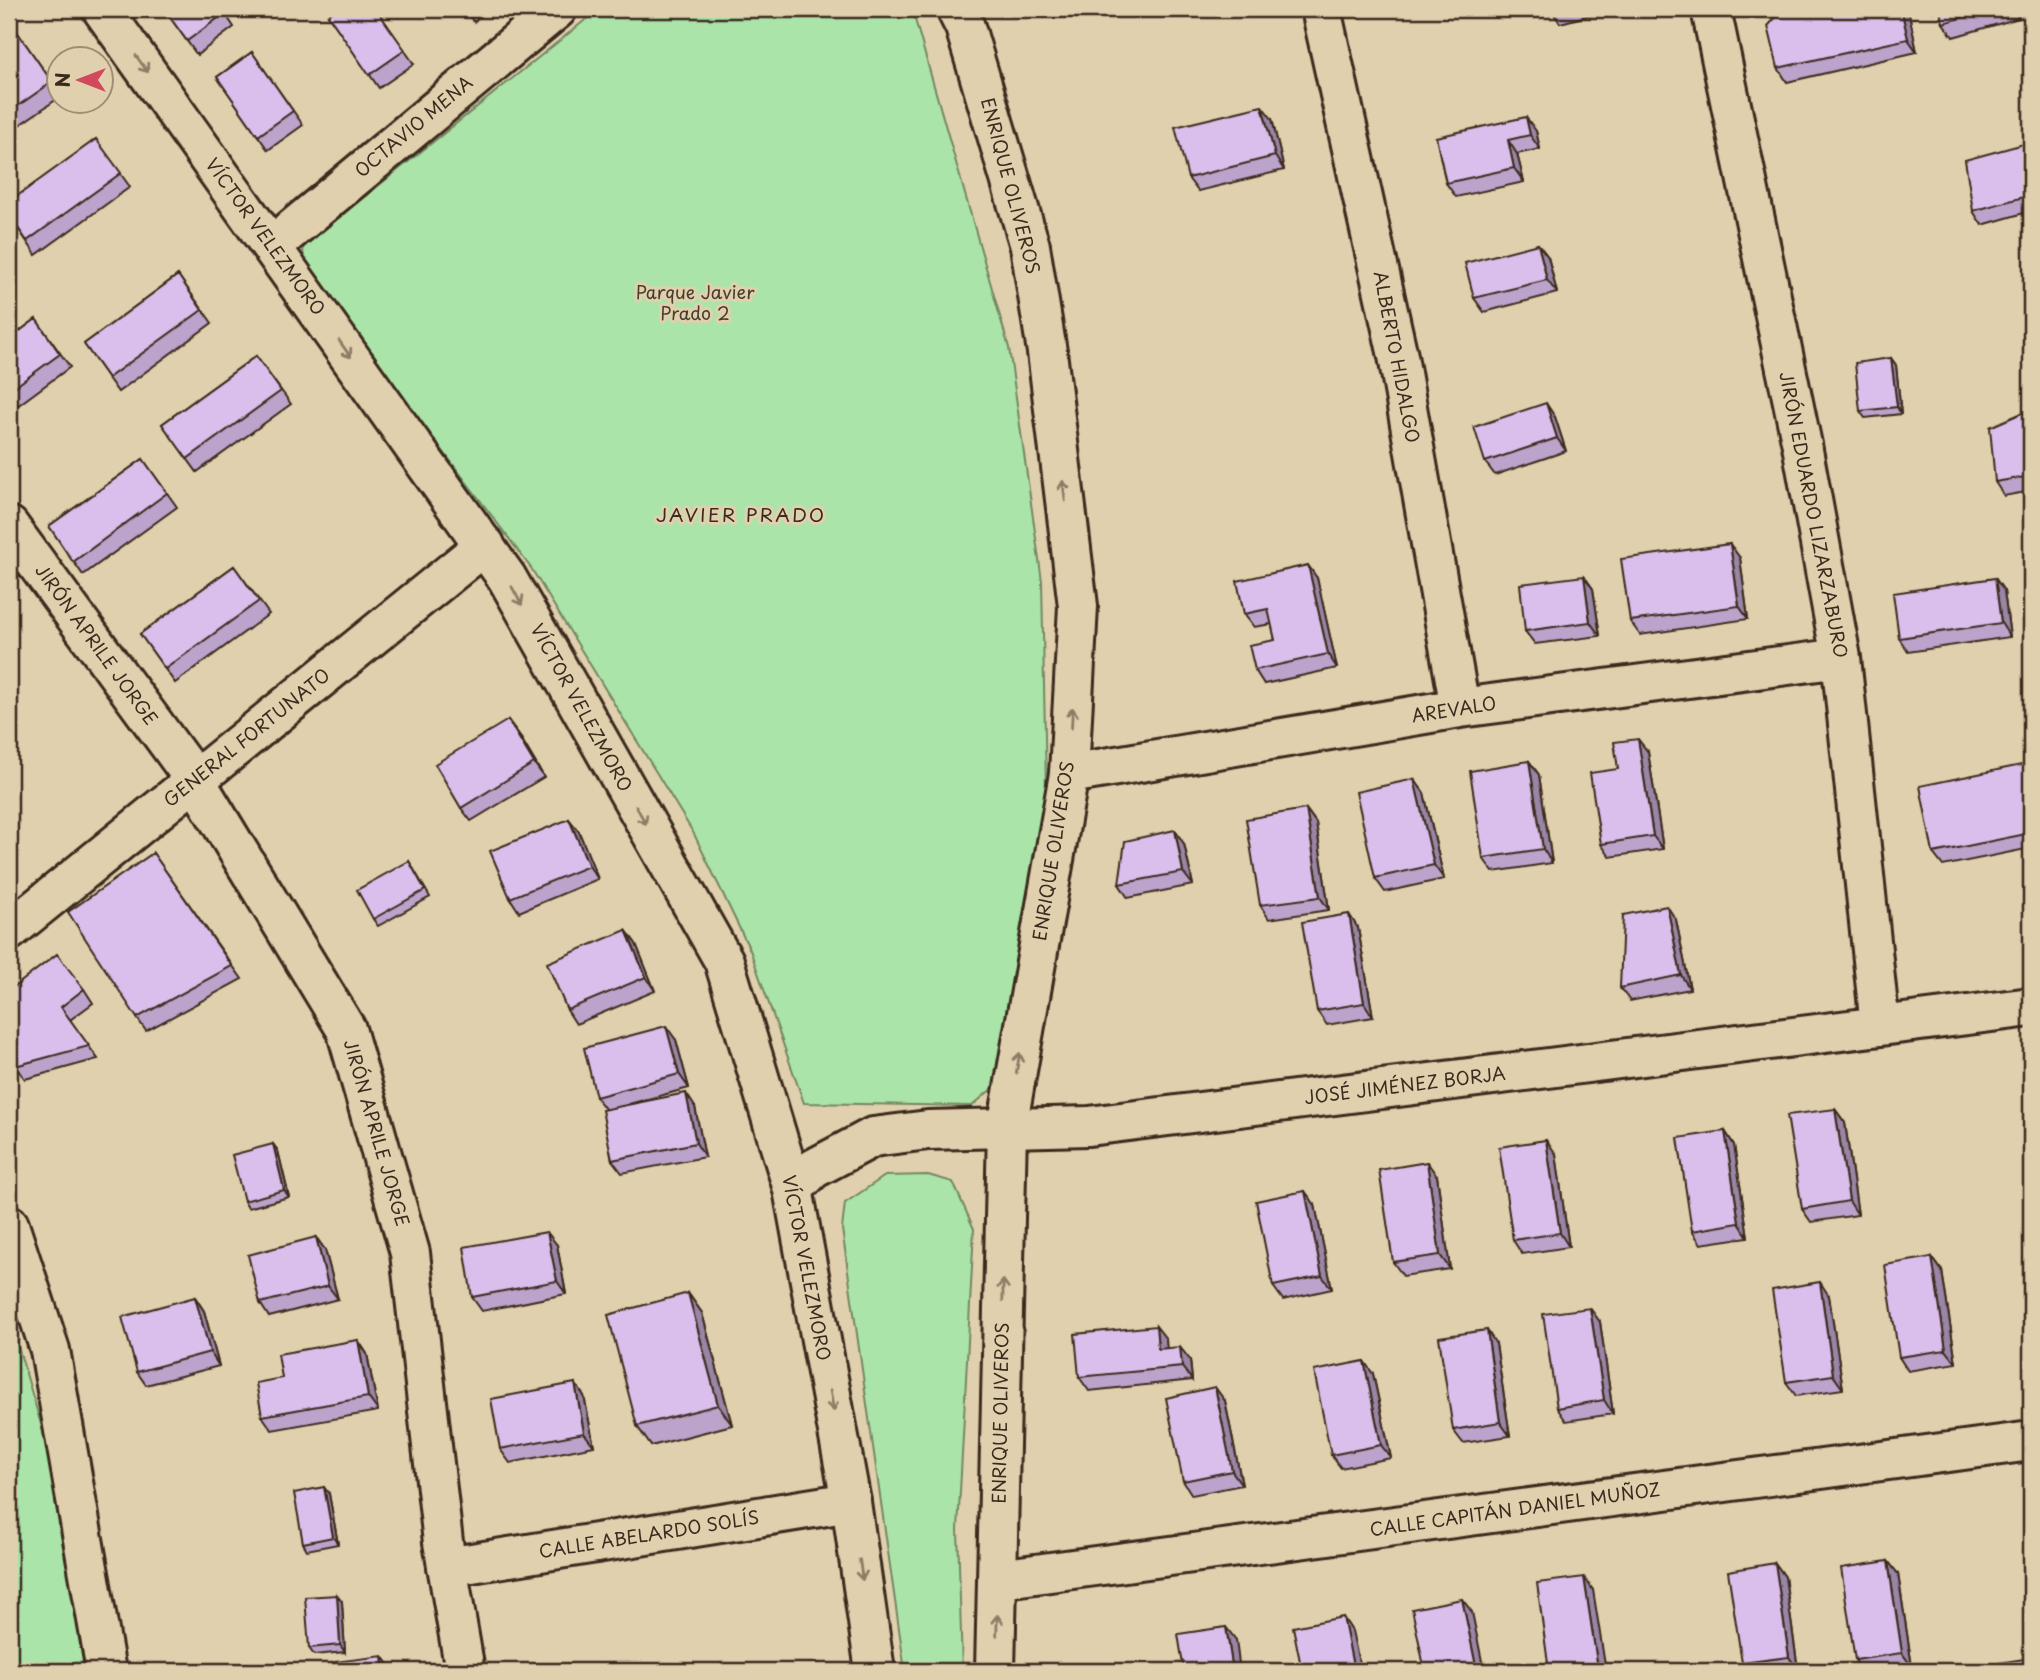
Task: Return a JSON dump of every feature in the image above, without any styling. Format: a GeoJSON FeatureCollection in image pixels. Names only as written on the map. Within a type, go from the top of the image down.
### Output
{"type":"FeatureCollection","features":[{"type":"Feature","properties":{"kind":"street","name":"VÍCTOR VELEZMORO"},"geometry":{"type":"LineString","coordinates":[[102,9],[507,578],[724,961],[793,1189],[851,1502],[876,1671]]}},
{"type":"Feature","properties":{"kind":"street","name":"OCTAVIO MENA"},"geometry":{"type":"LineString","coordinates":[[272,246],[557,9]]}},
{"type":"Feature","properties":{"kind":"street","name":"ENRIQUE OLIVEROS"},"geometry":{"type":"LineString","coordinates":[[956,9],[965,27],[1030,246],[1047,352],[1078,606],[1069,774],[1007,1128],[995,1671]]}},
{"type":"Feature","properties":{"kind":"street","name":"ALBERTO HIDALGO"},"geometry":{"type":"LineString","coordinates":[[1321,9],[1398,356],[1460,708]]}},
{"type":"Feature","properties":{"kind":"street","name":"JIRÓN EDUARDO LIZARZABURO"},"geometry":{"type":"LineString","coordinates":[[1711,9],[1802,445],[1841,658],[1880,1026]]}},
{"type":"Feature","properties":{"kind":"street","name":"JIRÓN APRILE JORGE"},"geometry":{"type":"LineString","coordinates":[[9,526],[195,779],[346,1029],[410,1253],[447,1567],[465,1671]]}},
{"type":"Feature","properties":{"kind":"street","name":"GENERAL FORTUNATO"},"geometry":{"type":"LineString","coordinates":[[9,931],[485,545]]}},
{"type":"Feature","properties":{"kind":"street","name":"AREVALO"},"geometry":{"type":"LineString","coordinates":[[1069,774],[1460,708],[1841,658]]}},
{"type":"Feature","properties":{"kind":"street","name":"JOSÉ JIMÉNEZ BORJA"},"geometry":{"type":"LineString","coordinates":[[793,1189],[813,1169],[873,1137],[928,1130],[1089,1126],[2031,1007]]}},
{"type":"Feature","properties":{"kind":"street"},"geometry":{"type":"LineString","coordinates":[[9,1225],[50,1350],[106,1671]]}},
{"type":"Feature","properties":{"kind":"street","name":"CALLE CAPITÁN DANIEL MUÑOZ"},"geometry":{"type":"LineString","coordinates":[[998,1579],[2031,1440]]}},
{"type":"Feature","properties":{"kind":"street","name":"CALLE ABELARDO SOLÍS"},"geometry":{"type":"LineString","coordinates":[[447,1567],[851,1502]]}},
{"type":"Feature","properties":{"kind":"green space","name":"Parque Javier Prado 2"},"geometry":{"type":"Polygon","coordinates":[[[599,9],[912,9],[1009,348],[1042,581],[1046,788],[994,1087],[972,1106],[804,1103],[750,950],[694,834],[531,568],[304,266],[303,246],[599,9]]]}},
{"type":"Feature","properties":{"kind":"green space"},"geometry":{"type":"Polygon","coordinates":[[[928,1175],[953,1182],[974,1229],[958,1529],[962,1671],[905,1671],[842,1229],[845,1203],[885,1176],[928,1175]]]}},
{"type":"Feature","properties":{"kind":"green space"},"geometry":{"type":"Polygon","coordinates":[[[9,1316],[48,1448],[97,1671],[9,1671],[9,1316]]]}},
{"type":"Feature","properties":{"kind":"building"},"geometry":{"type":"Polygon","coordinates":[[[164,9],[222,9],[225,13],[187,41],[164,9]]]}},
{"type":"Feature","properties":{"kind":"building"},"geometry":{"type":"Polygon","coordinates":[[[337,9],[376,9],[405,50],[369,75],[328,15],[337,9]]]}},
{"type":"Feature","properties":{"kind":"building"},"geometry":{"type":"Polygon","coordinates":[[[1783,9],[1901,9],[1908,39],[1778,68],[1768,26],[1783,9]]]}},
{"type":"Feature","properties":{"kind":"building"},"geometry":{"type":"Polygon","coordinates":[[[1940,9],[1994,9],[1943,23],[1940,9]]]}},
{"type":"Feature","properties":{"kind":"building"},"geometry":{"type":"Polygon","coordinates":[[[18,33],[46,73],[46,86],[9,112],[9,39],[18,33]]]}},
{"type":"Feature","properties":{"kind":"building"},"geometry":{"type":"Polygon","coordinates":[[[252,52],[293,111],[258,136],[217,77],[252,52]]]}},
{"type":"Feature","properties":{"kind":"building"},"geometry":{"type":"Polygon","coordinates":[[[1262,106],[1275,156],[1188,178],[1175,127],[1262,106]]]}},
{"type":"Feature","properties":{"kind":"building"},"geometry":{"type":"Polygon","coordinates":[[[1526,117],[1530,135],[1508,140],[1514,168],[1446,183],[1436,137],[1526,117]]]}},
{"type":"Feature","properties":{"kind":"building"},"geometry":{"type":"Polygon","coordinates":[[[96,139],[121,173],[27,241],[9,215],[9,202],[96,139]]]}},
{"type":"Feature","properties":{"kind":"building"},"geometry":{"type":"Polygon","coordinates":[[[2031,142],[2031,195],[1973,211],[1965,160],[2031,142]]]}},
{"type":"Feature","properties":{"kind":"building"},"geometry":{"type":"Polygon","coordinates":[[[1538,244],[1547,280],[1474,298],[1465,263],[1538,244]]]}},
{"type":"Feature","properties":{"kind":"building"},"geometry":{"type":"Polygon","coordinates":[[[178,275],[202,310],[108,378],[84,344],[178,275]]]}},
{"type":"Feature","properties":{"kind":"building"},"geometry":{"type":"Polygon","coordinates":[[[36,319],[60,354],[9,391],[9,339],[36,319]]]}},
{"type":"Feature","properties":{"kind":"building"},"geometry":{"type":"Polygon","coordinates":[[[256,356],[281,391],[187,459],[162,424],[256,356]]]}},
{"type":"Feature","properties":{"kind":"building"},"geometry":{"type":"Polygon","coordinates":[[[1891,358],[1897,407],[1860,411],[1855,363],[1891,358]]]}},
{"type":"Feature","properties":{"kind":"building"},"geometry":{"type":"Polygon","coordinates":[[[1546,403],[1557,438],[1485,462],[1474,427],[1546,403]]]}},
{"type":"Feature","properties":{"kind":"building"},"geometry":{"type":"Polygon","coordinates":[[[2031,409],[2031,476],[1995,482],[1990,427],[2031,409]]]}},
{"type":"Feature","properties":{"kind":"building"},"geometry":{"type":"Polygon","coordinates":[[[143,459],[167,493],[73,562],[49,526],[143,459]]]}},
{"type":"Feature","properties":{"kind":"building"},"geometry":{"type":"Polygon","coordinates":[[[1730,544],[1739,606],[1630,621],[1621,559],[1730,544]]]}},
{"type":"Feature","properties":{"kind":"building"},"geometry":{"type":"Polygon","coordinates":[[[1308,565],[1328,654],[1255,670],[1249,645],[1275,640],[1268,609],[1244,614],[1237,581],[1308,565]]]}},
{"type":"Feature","properties":{"kind":"building"},"geometry":{"type":"Polygon","coordinates":[[[234,566],[259,601],[165,669],[140,634],[234,566]]]}},
{"type":"Feature","properties":{"kind":"building"},"geometry":{"type":"Polygon","coordinates":[[[1584,576],[1590,622],[1525,631],[1520,584],[1584,576]]]}},
{"type":"Feature","properties":{"kind":"building"},"geometry":{"type":"Polygon","coordinates":[[[1995,578],[2001,623],[1899,638],[1893,593],[1995,578]]]}},
{"type":"Feature","properties":{"kind":"building"},"geometry":{"type":"Polygon","coordinates":[[[508,720],[534,763],[461,808],[435,764],[508,720]]]}},
{"type":"Feature","properties":{"kind":"building"},"geometry":{"type":"Polygon","coordinates":[[[1638,739],[1653,836],[1601,844],[1590,773],[1618,769],[1614,742],[1638,739]]]}},
{"type":"Feature","properties":{"kind":"building"},"geometry":{"type":"Polygon","coordinates":[[[1529,761],[1543,849],[1483,858],[1470,771],[1529,761]]]}},
{"type":"Feature","properties":{"kind":"building"},"geometry":{"type":"Polygon","coordinates":[[[2031,763],[2031,833],[1933,853],[1920,786],[2031,763]]]}},
{"type":"Feature","properties":{"kind":"building"},"geometry":{"type":"Polygon","coordinates":[[[1414,779],[1434,865],[1375,878],[1356,792],[1414,779]]]}},
{"type":"Feature","properties":{"kind":"building"},"geometry":{"type":"Polygon","coordinates":[[[1306,809],[1320,897],[1260,905],[1246,819],[1306,809]]]}},
{"type":"Feature","properties":{"kind":"building"},"geometry":{"type":"Polygon","coordinates":[[[569,819],[589,866],[510,898],[490,851],[569,819]]]}},
{"type":"Feature","properties":{"kind":"building"},"geometry":{"type":"Polygon","coordinates":[[[1175,830],[1183,872],[1119,884],[1125,841],[1175,830]]]}},
{"type":"Feature","properties":{"kind":"building"},"geometry":{"type":"Polygon","coordinates":[[[153,853],[232,966],[137,1018],[68,912],[153,853]]]}},
{"type":"Feature","properties":{"kind":"building"},"geometry":{"type":"Polygon","coordinates":[[[409,861],[425,890],[373,919],[357,890],[409,861]]]}},
{"type":"Feature","properties":{"kind":"building"},"geometry":{"type":"Polygon","coordinates":[[[1667,906],[1681,975],[1620,988],[1623,915],[1667,906]]]}},
{"type":"Feature","properties":{"kind":"building"},"geometry":{"type":"Polygon","coordinates":[[[1349,914],[1364,1003],[1317,1011],[1302,922],[1349,914]]]}},
{"type":"Feature","properties":{"kind":"building"},"geometry":{"type":"Polygon","coordinates":[[[626,930],[646,977],[567,1010],[547,963],[626,930]]]}},
{"type":"Feature","properties":{"kind":"building"},"geometry":{"type":"Polygon","coordinates":[[[57,954],[84,989],[61,1007],[89,1046],[15,1066],[9,1057],[9,991],[57,954]]]}},
{"type":"Feature","properties":{"kind":"building"},"geometry":{"type":"Polygon","coordinates":[[[666,1026],[679,1074],[596,1097],[584,1048],[666,1026]]]}},
{"type":"Feature","properties":{"kind":"building"},"geometry":{"type":"Polygon","coordinates":[[[686,1093],[696,1143],[612,1160],[602,1110],[686,1093]]]}},
{"type":"Feature","properties":{"kind":"building"},"geometry":{"type":"Polygon","coordinates":[[[1835,1109],[1849,1201],[1802,1209],[1787,1115],[1835,1109]]]}},
{"type":"Feature","properties":{"kind":"building"},"geometry":{"type":"Polygon","coordinates":[[[1725,1131],[1739,1223],[1692,1231],[1678,1138],[1725,1131]]]}},
{"type":"Feature","properties":{"kind":"building"},"geometry":{"type":"Polygon","coordinates":[[[1546,1140],[1560,1233],[1513,1240],[1499,1147],[1546,1140]]]}},
{"type":"Feature","properties":{"kind":"building"},"geometry":{"type":"Polygon","coordinates":[[[273,1144],[284,1190],[244,1201],[232,1155],[273,1144]]]}},
{"type":"Feature","properties":{"kind":"building"},"geometry":{"type":"Polygon","coordinates":[[[1427,1162],[1440,1255],[1393,1262],[1379,1170],[1427,1162]]]}},
{"type":"Feature","properties":{"kind":"building"},"geometry":{"type":"Polygon","coordinates":[[[1305,1191],[1322,1276],[1273,1286],[1256,1201],[1305,1191]]]}},
{"type":"Feature","properties":{"kind":"building"},"geometry":{"type":"Polygon","coordinates":[[[547,1232],[557,1281],[472,1297],[464,1247],[547,1232]]]}},
{"type":"Feature","properties":{"kind":"building"},"geometry":{"type":"Polygon","coordinates":[[[316,1237],[328,1286],[260,1303],[248,1255],[316,1237]]]}},
{"type":"Feature","properties":{"kind":"building"},"geometry":{"type":"Polygon","coordinates":[[[1932,1257],[1946,1350],[1899,1357],[1885,1265],[1932,1257]]]}},
{"type":"Feature","properties":{"kind":"building"},"geometry":{"type":"Polygon","coordinates":[[[1820,1282],[1833,1375],[1786,1382],[1772,1290],[1820,1282]]]}},
{"type":"Feature","properties":{"kind":"building"},"geometry":{"type":"Polygon","coordinates":[[[688,1293],[718,1405],[637,1426],[608,1315],[688,1293]]]}},
{"type":"Feature","properties":{"kind":"building"},"geometry":{"type":"Polygon","coordinates":[[[195,1297],[210,1352],[137,1372],[122,1317],[195,1297]]]}},
{"type":"Feature","properties":{"kind":"building"},"geometry":{"type":"Polygon","coordinates":[[[1590,1308],[1604,1400],[1557,1408],[1543,1314],[1590,1308]]]}},
{"type":"Feature","properties":{"kind":"building"},"geometry":{"type":"Polygon","coordinates":[[[1156,1326],[1158,1349],[1180,1347],[1182,1367],[1079,1377],[1075,1334],[1156,1326]]]}},
{"type":"Feature","properties":{"kind":"building"},"geometry":{"type":"Polygon","coordinates":[[[1487,1330],[1500,1422],[1453,1430],[1439,1337],[1487,1330]]]}},
{"type":"Feature","properties":{"kind":"building"},"geometry":{"type":"Polygon","coordinates":[[[358,1340],[368,1397],[262,1416],[256,1383],[282,1378],[278,1354],[358,1340]]]}},
{"type":"Feature","properties":{"kind":"building"},"geometry":{"type":"Polygon","coordinates":[[[1364,1361],[1381,1445],[1331,1455],[1314,1371],[1364,1361]]]}},
{"type":"Feature","properties":{"kind":"building"},"geometry":{"type":"Polygon","coordinates":[[[575,1383],[584,1433],[500,1449],[491,1399],[575,1383]]]}},
{"type":"Feature","properties":{"kind":"building"},"geometry":{"type":"Polygon","coordinates":[[[1215,1387],[1232,1471],[1183,1481],[1166,1398],[1215,1387]]]}},
{"type":"Feature","properties":{"kind":"building"},"geometry":{"type":"Polygon","coordinates":[[[324,1487],[333,1537],[303,1543],[294,1493],[324,1487]]]}},
{"type":"Feature","properties":{"kind":"building"},"geometry":{"type":"Polygon","coordinates":[[[1888,1561],[1902,1653],[1855,1660],[1841,1568],[1888,1561]]]}},
{"type":"Feature","properties":{"kind":"building"},"geometry":{"type":"Polygon","coordinates":[[[1775,1563],[1789,1657],[1742,1663],[1728,1571],[1775,1563]]]}},
{"type":"Feature","properties":{"kind":"building"},"geometry":{"type":"Polygon","coordinates":[[[1584,1577],[1598,1669],[1549,1671],[1537,1583],[1584,1577]]]}},
{"type":"Feature","properties":{"kind":"building"},"geometry":{"type":"Polygon","coordinates":[[[337,1595],[340,1645],[309,1648],[305,1597],[337,1595]]]}},
{"type":"Feature","properties":{"kind":"building"},"geometry":{"type":"Polygon","coordinates":[[[1462,1599],[1477,1671],[1425,1671],[1412,1609],[1462,1599]]]}},
{"type":"Feature","properties":{"kind":"building"},"geometry":{"type":"Polygon","coordinates":[[[1343,1617],[1354,1671],[1302,1671],[1293,1627],[1343,1617]]]}},
{"type":"Feature","properties":{"kind":"building"},"geometry":{"type":"Polygon","coordinates":[[[1226,1627],[1233,1671],[1184,1671],[1178,1634],[1226,1627]]]}},
{"type":"Feature","properties":{"kind":"building"},"geometry":{"type":"Polygon","coordinates":[[[383,1656],[385,1671],[335,1671],[334,1662],[383,1656]]]}},
{"type":"Feature","properties":{"kind":"building"},"geometry":{"type":"Polygon","coordinates":[[[2031,1658],[2031,1671],[1999,1671],[1998,1663],[2031,1658]]]}},
{"type":"Feature","properties":{"kind":"district","name":"JAVIER PRADO"},"geometry":{"type":"Point","coordinates":[741,515]}}]}
